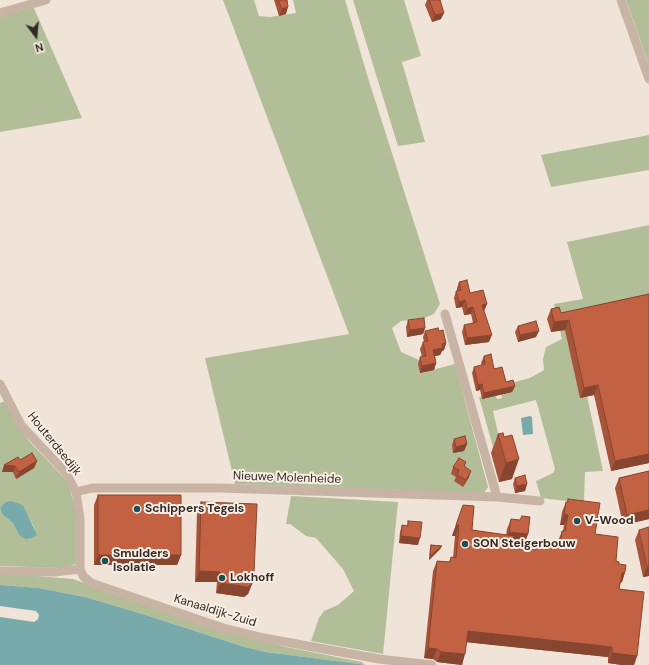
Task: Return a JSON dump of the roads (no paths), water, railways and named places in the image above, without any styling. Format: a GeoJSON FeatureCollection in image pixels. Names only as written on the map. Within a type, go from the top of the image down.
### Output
{"type":"FeatureCollection","features":[{"type":"Feature","properties":{"kind":"street"},"geometry":{"type":"LineString","coordinates":[[0,13],[46,0]]}},
{"type":"Feature","properties":{"kind":"street"},"geometry":{"type":"LineString","coordinates":[[621,0],[649,79]]}},
{"type":"Feature","properties":{"kind":"street"},"geometry":{"type":"LineString","coordinates":[[445,314],[497,497]]}},
{"type":"Feature","properties":{"kind":"street","name":"Houterdsedijk"},"geometry":{"type":"LineString","coordinates":[[0,384],[21,425],[66,473],[76,492],[80,519],[80,569]]}},
{"type":"Feature","properties":{"kind":"street","name":"Nieuwe Molenheide"},"geometry":{"type":"LineString","coordinates":[[76,492],[92,488],[219,488],[497,497],[540,500]]}},
{"type":"Feature","properties":{"kind":"street"},"geometry":{"type":"LineString","coordinates":[[0,571],[55,572],[80,569]]}},
{"type":"Feature","properties":{"kind":"street","name":"Kanaaldijk-Zuid"},"geometry":{"type":"LineString","coordinates":[[80,569],[83,576],[91,583],[223,628],[288,643],[379,659],[432,665]]}},
{"type":"Feature","properties":{"kind":"water"},"geometry":{"type":"Polygon","coordinates":[[[532,417],[533,434],[523,435],[521,418],[532,417]]]}},
{"type":"Feature","properties":{"kind":"water"},"geometry":{"type":"Polygon","coordinates":[[[10,501],[21,504],[24,507],[37,535],[26,539],[19,535],[13,523],[2,514],[0,508],[4,503],[10,501]]]}},
{"type":"Feature","properties":{"kind":"water"},"geometry":{"type":"Polygon","coordinates":[[[0,585],[39,588],[85,597],[245,647],[266,652],[366,665],[0,665],[0,617],[34,622],[38,619],[39,615],[36,611],[0,606],[0,585]]]}},
{"type":"Feature","properties":{"kind":"place","name":"Schippers Tegels"},"geometry":{"type":"Point","coordinates":[137,509]}},
{"type":"Feature","properties":{"kind":"place","name":"V-Wood"},"geometry":{"type":"Point","coordinates":[577,521]}},
{"type":"Feature","properties":{"kind":"place","name":"SON Steigerbouw"},"geometry":{"type":"Point","coordinates":[465,544]}},
{"type":"Feature","properties":{"kind":"place","name":"Smulders Isolatie"},"geometry":{"type":"Point","coordinates":[105,561]}},
{"type":"Feature","properties":{"kind":"place","name":"Lokhoff"},"geometry":{"type":"Point","coordinates":[222,578]}}]}
